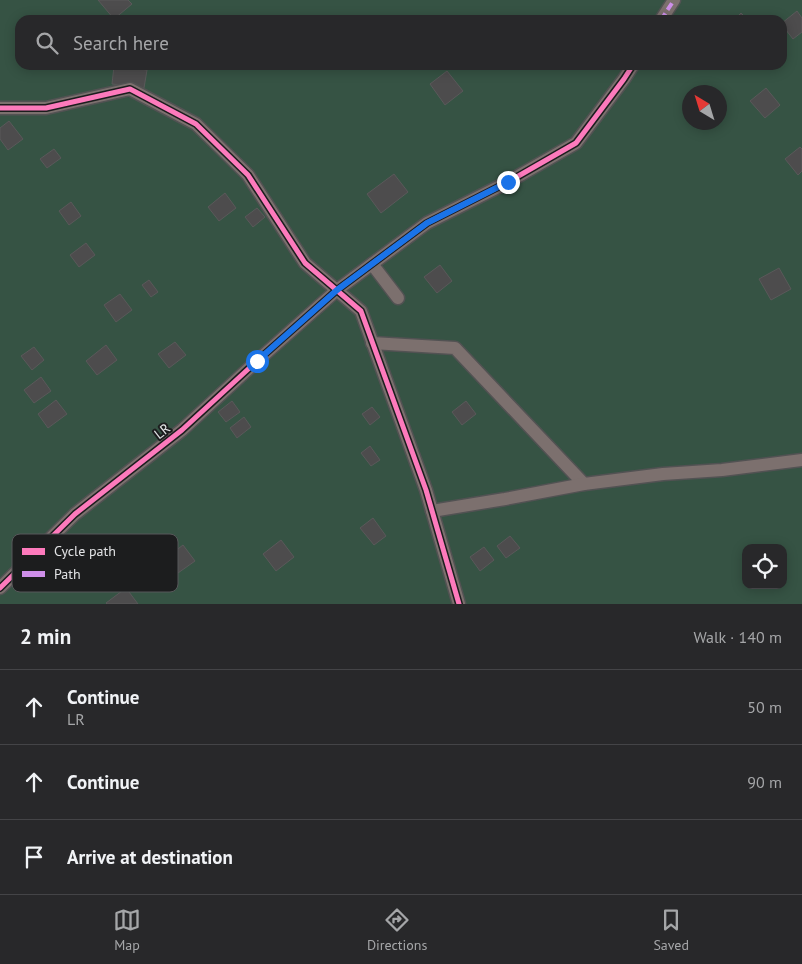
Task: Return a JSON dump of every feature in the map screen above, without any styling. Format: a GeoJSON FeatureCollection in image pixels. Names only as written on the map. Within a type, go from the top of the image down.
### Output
{"type":"FeatureCollection","features":[{"type":"Feature","properties":{"kind":"street"},"geometry":{"type":"LineString","coordinates":[[664,15],[674,0]]}},
{"type":"Feature","properties":{"kind":"street","name":"LR"},"geometry":{"type":"LineString","coordinates":[[55,534],[75,514],[182,430],[337,290],[427,223],[508,182],[576,143],[629,70]]}},
{"type":"Feature","properties":{"kind":"street"},"geometry":{"type":"LineString","coordinates":[[0,108],[46,108],[130,89],[196,124],[248,175],[305,263],[360,311],[426,490],[459,604]]}},
{"type":"Feature","properties":{"kind":"street"},"geometry":{"type":"LineString","coordinates":[[372,264],[398,298]]}},
{"type":"Feature","properties":{"kind":"street"},"geometry":{"type":"LineString","coordinates":[[372,343],[454,348],[584,484]]}},
{"type":"Feature","properties":{"kind":"street"},"geometry":{"type":"LineString","coordinates":[[432,511],[584,484],[802,460]]}},
{"type":"Feature","properties":{"kind":"street","name":"LR"},"geometry":{"type":"LineString","coordinates":[[0,588],[12,578]]}},
{"type":"Feature","properties":{"kind":"green space"},"geometry":{"type":"Polygon","coordinates":[[[0,0],[802,0],[802,604],[0,604],[0,0]]]}},
{"type":"Feature","properties":{"kind":"building"},"geometry":{"type":"Polygon","coordinates":[[[98,0],[128,0],[132,4],[119,15],[111,15],[98,0]]]}},
{"type":"Feature","properties":{"kind":"building"},"geometry":{"type":"Polygon","coordinates":[[[797,11],[802,18],[802,32],[793,39],[787,31],[787,19],[797,11]]]}},
{"type":"Feature","properties":{"kind":"building"},"geometry":{"type":"Polygon","coordinates":[[[114,70],[147,70],[144,88],[112,84],[114,70]]]}},
{"type":"Feature","properties":{"kind":"building"},"geometry":{"type":"Polygon","coordinates":[[[447,71],[463,91],[445,105],[430,84],[447,71]]]}},
{"type":"Feature","properties":{"kind":"building"},"geometry":{"type":"Polygon","coordinates":[[[766,88],[780,105],[765,118],[750,101],[766,88]]]}},
{"type":"Feature","properties":{"kind":"building"},"geometry":{"type":"Polygon","coordinates":[[[9,121],[23,139],[8,150],[0,139],[0,128],[9,121]]]}},
{"type":"Feature","properties":{"kind":"building"},"geometry":{"type":"Polygon","coordinates":[[[800,147],[802,149],[802,171],[798,175],[785,159],[800,147]]]}},
{"type":"Feature","properties":{"kind":"building"},"geometry":{"type":"Polygon","coordinates":[[[54,149],[61,158],[47,168],[40,159],[54,149]]]}},
{"type":"Feature","properties":{"kind":"building"},"geometry":{"type":"Polygon","coordinates":[[[394,174],[408,192],[381,213],[367,194],[394,174]]]}},
{"type":"Feature","properties":{"kind":"building"},"geometry":{"type":"Polygon","coordinates":[[[225,193],[236,208],[219,221],[208,207],[225,193]]]}},
{"type":"Feature","properties":{"kind":"building"},"geometry":{"type":"Polygon","coordinates":[[[71,202],[81,216],[69,225],[59,211],[71,202]]]}},
{"type":"Feature","properties":{"kind":"building"},"geometry":{"type":"Polygon","coordinates":[[[257,208],[265,217],[253,227],[245,217],[257,208]]]}},
{"type":"Feature","properties":{"kind":"building"},"geometry":{"type":"Polygon","coordinates":[[[86,243],[95,255],[79,267],[70,255],[86,243]]]}},
{"type":"Feature","properties":{"kind":"building"},"geometry":{"type":"Polygon","coordinates":[[[440,265],[452,281],[437,293],[424,277],[440,265]]]}},
{"type":"Feature","properties":{"kind":"building"},"geometry":{"type":"Polygon","coordinates":[[[779,268],[791,289],[771,300],[759,279],[779,268]]]}},
{"type":"Feature","properties":{"kind":"building"},"geometry":{"type":"Polygon","coordinates":[[[149,280],[158,292],[151,297],[142,285],[149,280]]]}},
{"type":"Feature","properties":{"kind":"building"},"geometry":{"type":"Polygon","coordinates":[[[120,294],[132,310],[116,322],[104,305],[120,294]]]}},
{"type":"Feature","properties":{"kind":"building"},"geometry":{"type":"Polygon","coordinates":[[[175,342],[186,355],[169,368],[158,354],[175,342]]]}},
{"type":"Feature","properties":{"kind":"building"},"geometry":{"type":"Polygon","coordinates":[[[106,345],[117,360],[97,375],[86,361],[106,345]]]}},
{"type":"Feature","properties":{"kind":"building"},"geometry":{"type":"Polygon","coordinates":[[[34,347],[44,360],[32,370],[21,356],[34,347]]]}},
{"type":"Feature","properties":{"kind":"building"},"geometry":{"type":"Polygon","coordinates":[[[41,377],[51,391],[34,403],[24,390],[41,377]]]}},
{"type":"Feature","properties":{"kind":"building"},"geometry":{"type":"Polygon","coordinates":[[[56,400],[67,414],[48,428],[38,414],[56,400]]]}},
{"type":"Feature","properties":{"kind":"building"},"geometry":{"type":"Polygon","coordinates":[[[232,401],[240,412],[226,422],[218,412],[232,401]]]}},
{"type":"Feature","properties":{"kind":"building"},"geometry":{"type":"Polygon","coordinates":[[[466,401],[476,414],[462,425],[452,412],[466,401]]]}},
{"type":"Feature","properties":{"kind":"building"},"geometry":{"type":"Polygon","coordinates":[[[372,407],[380,417],[370,425],[362,414],[372,407]]]}},
{"type":"Feature","properties":{"kind":"building"},"geometry":{"type":"Polygon","coordinates":[[[244,417],[251,427],[237,438],[230,428],[244,417]]]}},
{"type":"Feature","properties":{"kind":"building"},"geometry":{"type":"Polygon","coordinates":[[[370,446],[380,460],[371,466],[361,453],[370,446]]]}},
{"type":"Feature","properties":{"kind":"building"},"geometry":{"type":"Polygon","coordinates":[[[373,518],[386,536],[374,545],[360,528],[373,518]]]}},
{"type":"Feature","properties":{"kind":"building"},"geometry":{"type":"Polygon","coordinates":[[[510,536],[520,548],[506,558],[497,546],[510,536]]]}},
{"type":"Feature","properties":{"kind":"building"},"geometry":{"type":"Polygon","coordinates":[[[281,540],[294,557],[276,571],[263,554],[281,540]]]}},
{"type":"Feature","properties":{"kind":"building"},"geometry":{"type":"Polygon","coordinates":[[[183,545],[195,561],[178,573],[178,549],[183,545]]]}},
{"type":"Feature","properties":{"kind":"building"},"geometry":{"type":"Polygon","coordinates":[[[484,547],[494,560],[480,571],[470,557],[484,547]]]}},
{"type":"Feature","properties":{"kind":"building"},"geometry":{"type":"Polygon","coordinates":[[[121,592],[129,592],[138,604],[107,604],[121,592]]]}},
{"type":"Feature","properties":{"kind":"marked path"},"geometry":{"type":"LineString","coordinates":[[664,15],[674,0]]}},
{"type":"Feature","properties":{"kind":"cycle path"},"geometry":{"type":"LineString","coordinates":[[55,534],[75,514],[182,430],[337,290],[427,223],[508,182],[576,143],[630,70]]}},
{"type":"Feature","properties":{"kind":"cycle path"},"geometry":{"type":"LineString","coordinates":[[0,108],[46,108],[130,89],[196,124],[248,175],[305,263],[361,311],[426,490],[459,604]]}},
{"type":"Feature","properties":{"kind":"cycle path"},"geometry":{"type":"LineString","coordinates":[[0,588],[12,576]]}},
{"type":"Feature","properties":{"kind":"route"},"geometry":{"type":"LineString","coordinates":[[257,361],[337,290],[427,223],[508,182]]}}]}
